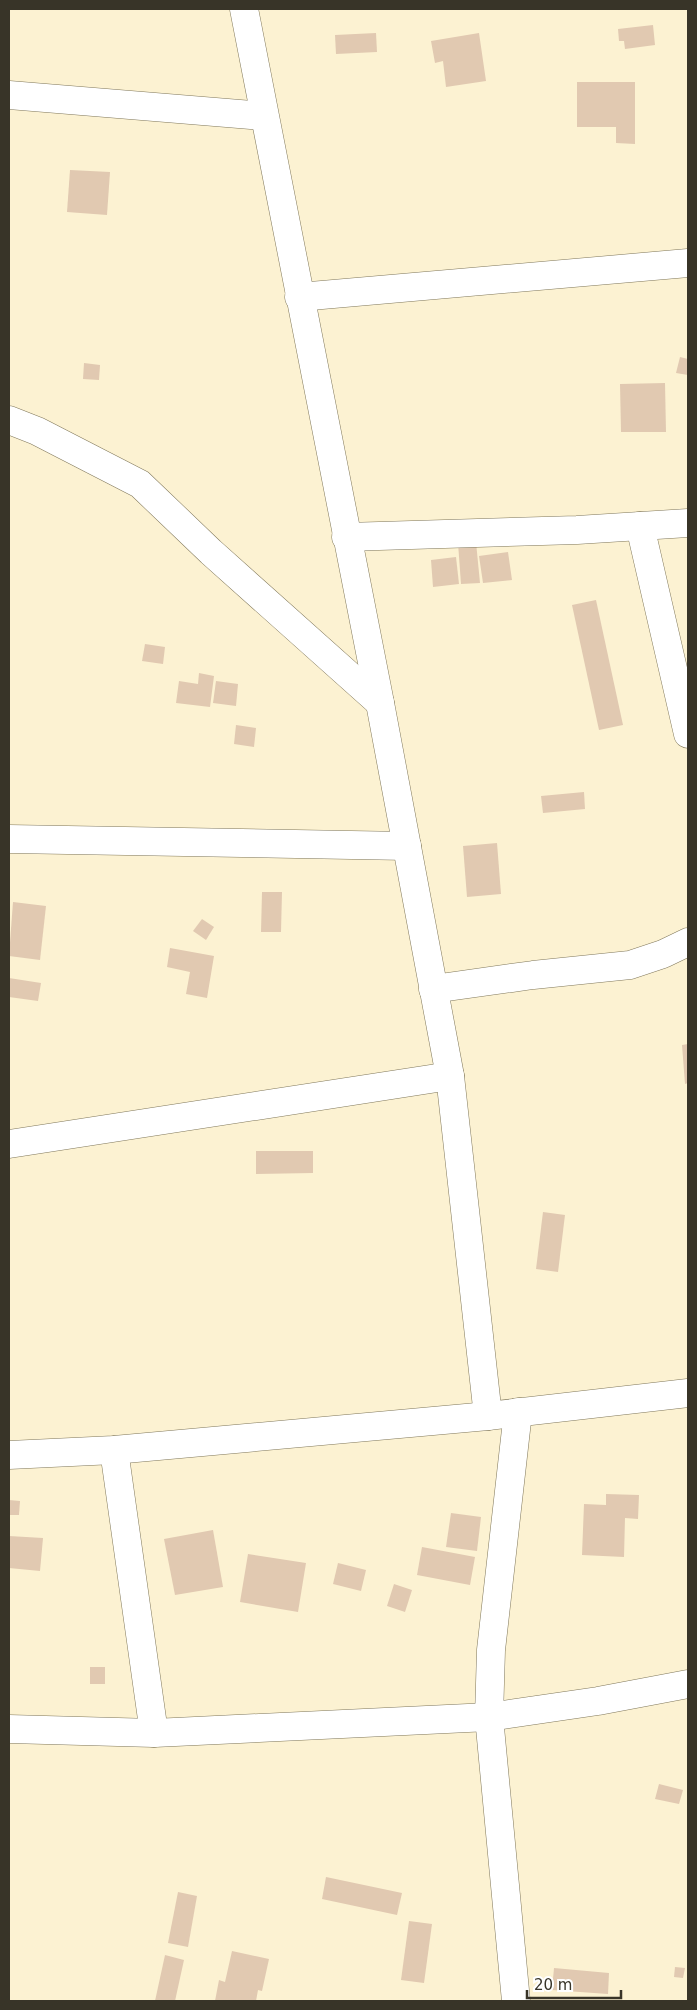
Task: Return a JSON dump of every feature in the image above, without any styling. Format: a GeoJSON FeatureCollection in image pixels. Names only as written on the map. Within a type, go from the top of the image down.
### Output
{"type":"FeatureCollection","features":[{"type":"Feature","properties":{"kind":"street"},"geometry":{"type":"LineString","coordinates":[[244,9],[263,116],[380,703],[450,1076],[488,1416]]}},
{"type":"Feature","properties":{"kind":"street"},"geometry":{"type":"LineString","coordinates":[[9,95],[263,116]]}},
{"type":"Feature","properties":{"kind":"street"},"geometry":{"type":"LineString","coordinates":[[299,297],[688,263]]}},
{"type":"Feature","properties":{"kind":"street"},"geometry":{"type":"LineString","coordinates":[[9,420],[37,431],[140,484],[210,552],[380,703]]}},
{"type":"Feature","properties":{"kind":"street"},"geometry":{"type":"LineString","coordinates":[[346,537],[576,530],[688,523]]}},
{"type":"Feature","properties":{"kind":"street"},"geometry":{"type":"LineString","coordinates":[[640,526],[688,734]]}},
{"type":"Feature","properties":{"kind":"street"},"geometry":{"type":"LineString","coordinates":[[9,839],[407,846]]}},
{"type":"Feature","properties":{"kind":"street"},"geometry":{"type":"LineString","coordinates":[[433,989],[533,975],[630,965],[664,954],[688,942]]}},
{"type":"Feature","properties":{"kind":"street"},"geometry":{"type":"LineString","coordinates":[[9,1144],[450,1076]]}},
{"type":"Feature","properties":{"kind":"street"},"geometry":{"type":"LineString","coordinates":[[9,1454],[114,1450],[488,1416],[688,1393]]}},
{"type":"Feature","properties":{"kind":"street"},"geometry":{"type":"LineString","coordinates":[[516,2001],[489,1716],[491,1650],[518,1412]]}},
{"type":"Feature","properties":{"kind":"street"},"geometry":{"type":"LineString","coordinates":[[114,1450],[154,1733]]}},
{"type":"Feature","properties":{"kind":"street"},"geometry":{"type":"LineString","coordinates":[[9,1729],[154,1733],[489,1716],[598,1701],[688,1684]]}},
{"type":"Feature","properties":{"kind":"building"},"geometry":{"type":"Polygon","coordinates":[[[653,25],[655,45],[625,49],[624,41],[619,41],[618,29],[653,25]]]}},
{"type":"Feature","properties":{"kind":"building"},"geometry":{"type":"Polygon","coordinates":[[[376,33],[377,52],[336,54],[335,35],[376,33]]]}},
{"type":"Feature","properties":{"kind":"building"},"geometry":{"type":"Polygon","coordinates":[[[479,33],[486,81],[446,87],[443,61],[435,63],[431,41],[479,33]]]}},
{"type":"Feature","properties":{"kind":"building"},"geometry":{"type":"Polygon","coordinates":[[[577,82],[635,82],[635,144],[616,143],[616,127],[577,127],[577,82]]]}},
{"type":"Feature","properties":{"kind":"building"},"geometry":{"type":"Polygon","coordinates":[[[70,170],[110,172],[107,215],[67,212],[70,170]]]}},
{"type":"Feature","properties":{"kind":"building"},"geometry":{"type":"Polygon","coordinates":[[[680,357],[688,359],[688,375],[676,373],[680,357]]]}},
{"type":"Feature","properties":{"kind":"building"},"geometry":{"type":"Polygon","coordinates":[[[84,363],[100,365],[99,380],[83,379],[84,363]]]}},
{"type":"Feature","properties":{"kind":"building"},"geometry":{"type":"Polygon","coordinates":[[[665,383],[666,432],[621,432],[620,384],[665,383]]]}},
{"type":"Feature","properties":{"kind":"building"},"geometry":{"type":"Polygon","coordinates":[[[476,542],[480,583],[461,584],[458,543],[476,542]]]}},
{"type":"Feature","properties":{"kind":"building"},"geometry":{"type":"Polygon","coordinates":[[[508,552],[512,580],[483,583],[479,556],[508,552]]]}},
{"type":"Feature","properties":{"kind":"building"},"geometry":{"type":"Polygon","coordinates":[[[456,557],[459,584],[433,587],[431,560],[456,557]]]}},
{"type":"Feature","properties":{"kind":"building"},"geometry":{"type":"Polygon","coordinates":[[[596,600],[623,725],[599,730],[572,605],[596,600]]]}},
{"type":"Feature","properties":{"kind":"building"},"geometry":{"type":"Polygon","coordinates":[[[145,644],[165,647],[163,664],[142,661],[145,644]]]}},
{"type":"Feature","properties":{"kind":"building"},"geometry":{"type":"Polygon","coordinates":[[[199,673],[214,676],[210,707],[176,703],[179,681],[198,684],[199,673]]]}},
{"type":"Feature","properties":{"kind":"building"},"geometry":{"type":"Polygon","coordinates":[[[216,681],[238,684],[236,706],[213,703],[216,681]]]}},
{"type":"Feature","properties":{"kind":"building"},"geometry":{"type":"Polygon","coordinates":[[[236,725],[256,728],[254,747],[234,744],[236,725]]]}},
{"type":"Feature","properties":{"kind":"building"},"geometry":{"type":"Polygon","coordinates":[[[584,792],[585,809],[543,813],[541,796],[584,792]]]}},
{"type":"Feature","properties":{"kind":"building"},"geometry":{"type":"Polygon","coordinates":[[[497,843],[501,894],[467,897],[463,846],[497,843]]]}},
{"type":"Feature","properties":{"kind":"building"},"geometry":{"type":"Polygon","coordinates":[[[262,892],[282,892],[281,932],[261,932],[262,892]]]}},
{"type":"Feature","properties":{"kind":"building"},"geometry":{"type":"Polygon","coordinates":[[[13,902],[46,906],[40,960],[9,956],[13,902]]]}},
{"type":"Feature","properties":{"kind":"building"},"geometry":{"type":"Polygon","coordinates":[[[202,919],[214,927],[206,940],[193,931],[202,919]]]}},
{"type":"Feature","properties":{"kind":"building"},"geometry":{"type":"Polygon","coordinates":[[[170,948],[214,956],[207,998],[186,994],[190,972],[167,967],[170,948]]]}},
{"type":"Feature","properties":{"kind":"building"},"geometry":{"type":"Polygon","coordinates":[[[9,978],[41,983],[38,1001],[9,997],[9,978]]]}},
{"type":"Feature","properties":{"kind":"building"},"geometry":{"type":"Polygon","coordinates":[[[688,1044],[688,1083],[685,1084],[682,1045],[688,1044]]]}},
{"type":"Feature","properties":{"kind":"building"},"geometry":{"type":"Polygon","coordinates":[[[256,1151],[313,1151],[313,1173],[256,1174],[256,1151]]]}},
{"type":"Feature","properties":{"kind":"building"},"geometry":{"type":"Polygon","coordinates":[[[543,1212],[565,1215],[558,1272],[536,1269],[543,1212]]]}},
{"type":"Feature","properties":{"kind":"building"},"geometry":{"type":"Polygon","coordinates":[[[606,1494],[639,1495],[638,1519],[625,1518],[624,1557],[582,1555],[584,1504],[606,1505],[606,1494]]]}},
{"type":"Feature","properties":{"kind":"building"},"geometry":{"type":"Polygon","coordinates":[[[9,1500],[20,1501],[19,1515],[9,1515],[9,1500]]]}},
{"type":"Feature","properties":{"kind":"building"},"geometry":{"type":"Polygon","coordinates":[[[451,1513],[481,1517],[477,1551],[446,1547],[451,1513]]]}},
{"type":"Feature","properties":{"kind":"building"},"geometry":{"type":"Polygon","coordinates":[[[213,1530],[223,1587],[175,1595],[164,1539],[213,1530]]]}},
{"type":"Feature","properties":{"kind":"building"},"geometry":{"type":"Polygon","coordinates":[[[9,1536],[43,1538],[40,1571],[9,1568],[9,1536]]]}},
{"type":"Feature","properties":{"kind":"building"},"geometry":{"type":"Polygon","coordinates":[[[422,1547],[475,1557],[470,1585],[417,1575],[422,1547]]]}},
{"type":"Feature","properties":{"kind":"building"},"geometry":{"type":"Polygon","coordinates":[[[248,1554],[306,1563],[298,1612],[240,1602],[248,1554]]]}},
{"type":"Feature","properties":{"kind":"building"},"geometry":{"type":"Polygon","coordinates":[[[338,1563],[366,1570],[361,1591],[333,1584],[338,1563]]]}},
{"type":"Feature","properties":{"kind":"building"},"geometry":{"type":"Polygon","coordinates":[[[394,1584],[412,1590],[405,1612],[387,1606],[394,1584]]]}},
{"type":"Feature","properties":{"kind":"building"},"geometry":{"type":"Polygon","coordinates":[[[90,1667],[105,1667],[105,1684],[90,1684],[90,1667]]]}},
{"type":"Feature","properties":{"kind":"building"},"geometry":{"type":"Polygon","coordinates":[[[659,1784],[683,1790],[679,1804],[655,1799],[659,1784]]]}},
{"type":"Feature","properties":{"kind":"building"},"geometry":{"type":"Polygon","coordinates":[[[326,1877],[402,1893],[397,1915],[322,1899],[326,1877]]]}},
{"type":"Feature","properties":{"kind":"building"},"geometry":{"type":"Polygon","coordinates":[[[178,1892],[197,1896],[188,1947],[168,1943],[178,1892]]]}},
{"type":"Feature","properties":{"kind":"building"},"geometry":{"type":"Polygon","coordinates":[[[409,1921],[432,1924],[424,1983],[401,1980],[409,1921]]]}},
{"type":"Feature","properties":{"kind":"building"},"geometry":{"type":"Polygon","coordinates":[[[232,1951],[269,1959],[262,1991],[258,1990],[256,2001],[215,2001],[219,1980],[225,1982],[232,1951]]]}},
{"type":"Feature","properties":{"kind":"building"},"geometry":{"type":"Polygon","coordinates":[[[165,1955],[184,1960],[175,2001],[155,2001],[165,1955]]]}},
{"type":"Feature","properties":{"kind":"building"},"geometry":{"type":"Polygon","coordinates":[[[675,1967],[685,1968],[683,1978],[674,1977],[675,1967]]]}},
{"type":"Feature","properties":{"kind":"building"},"geometry":{"type":"Polygon","coordinates":[[[554,1968],[609,1973],[608,1994],[552,1990],[554,1968]]]}}]}
